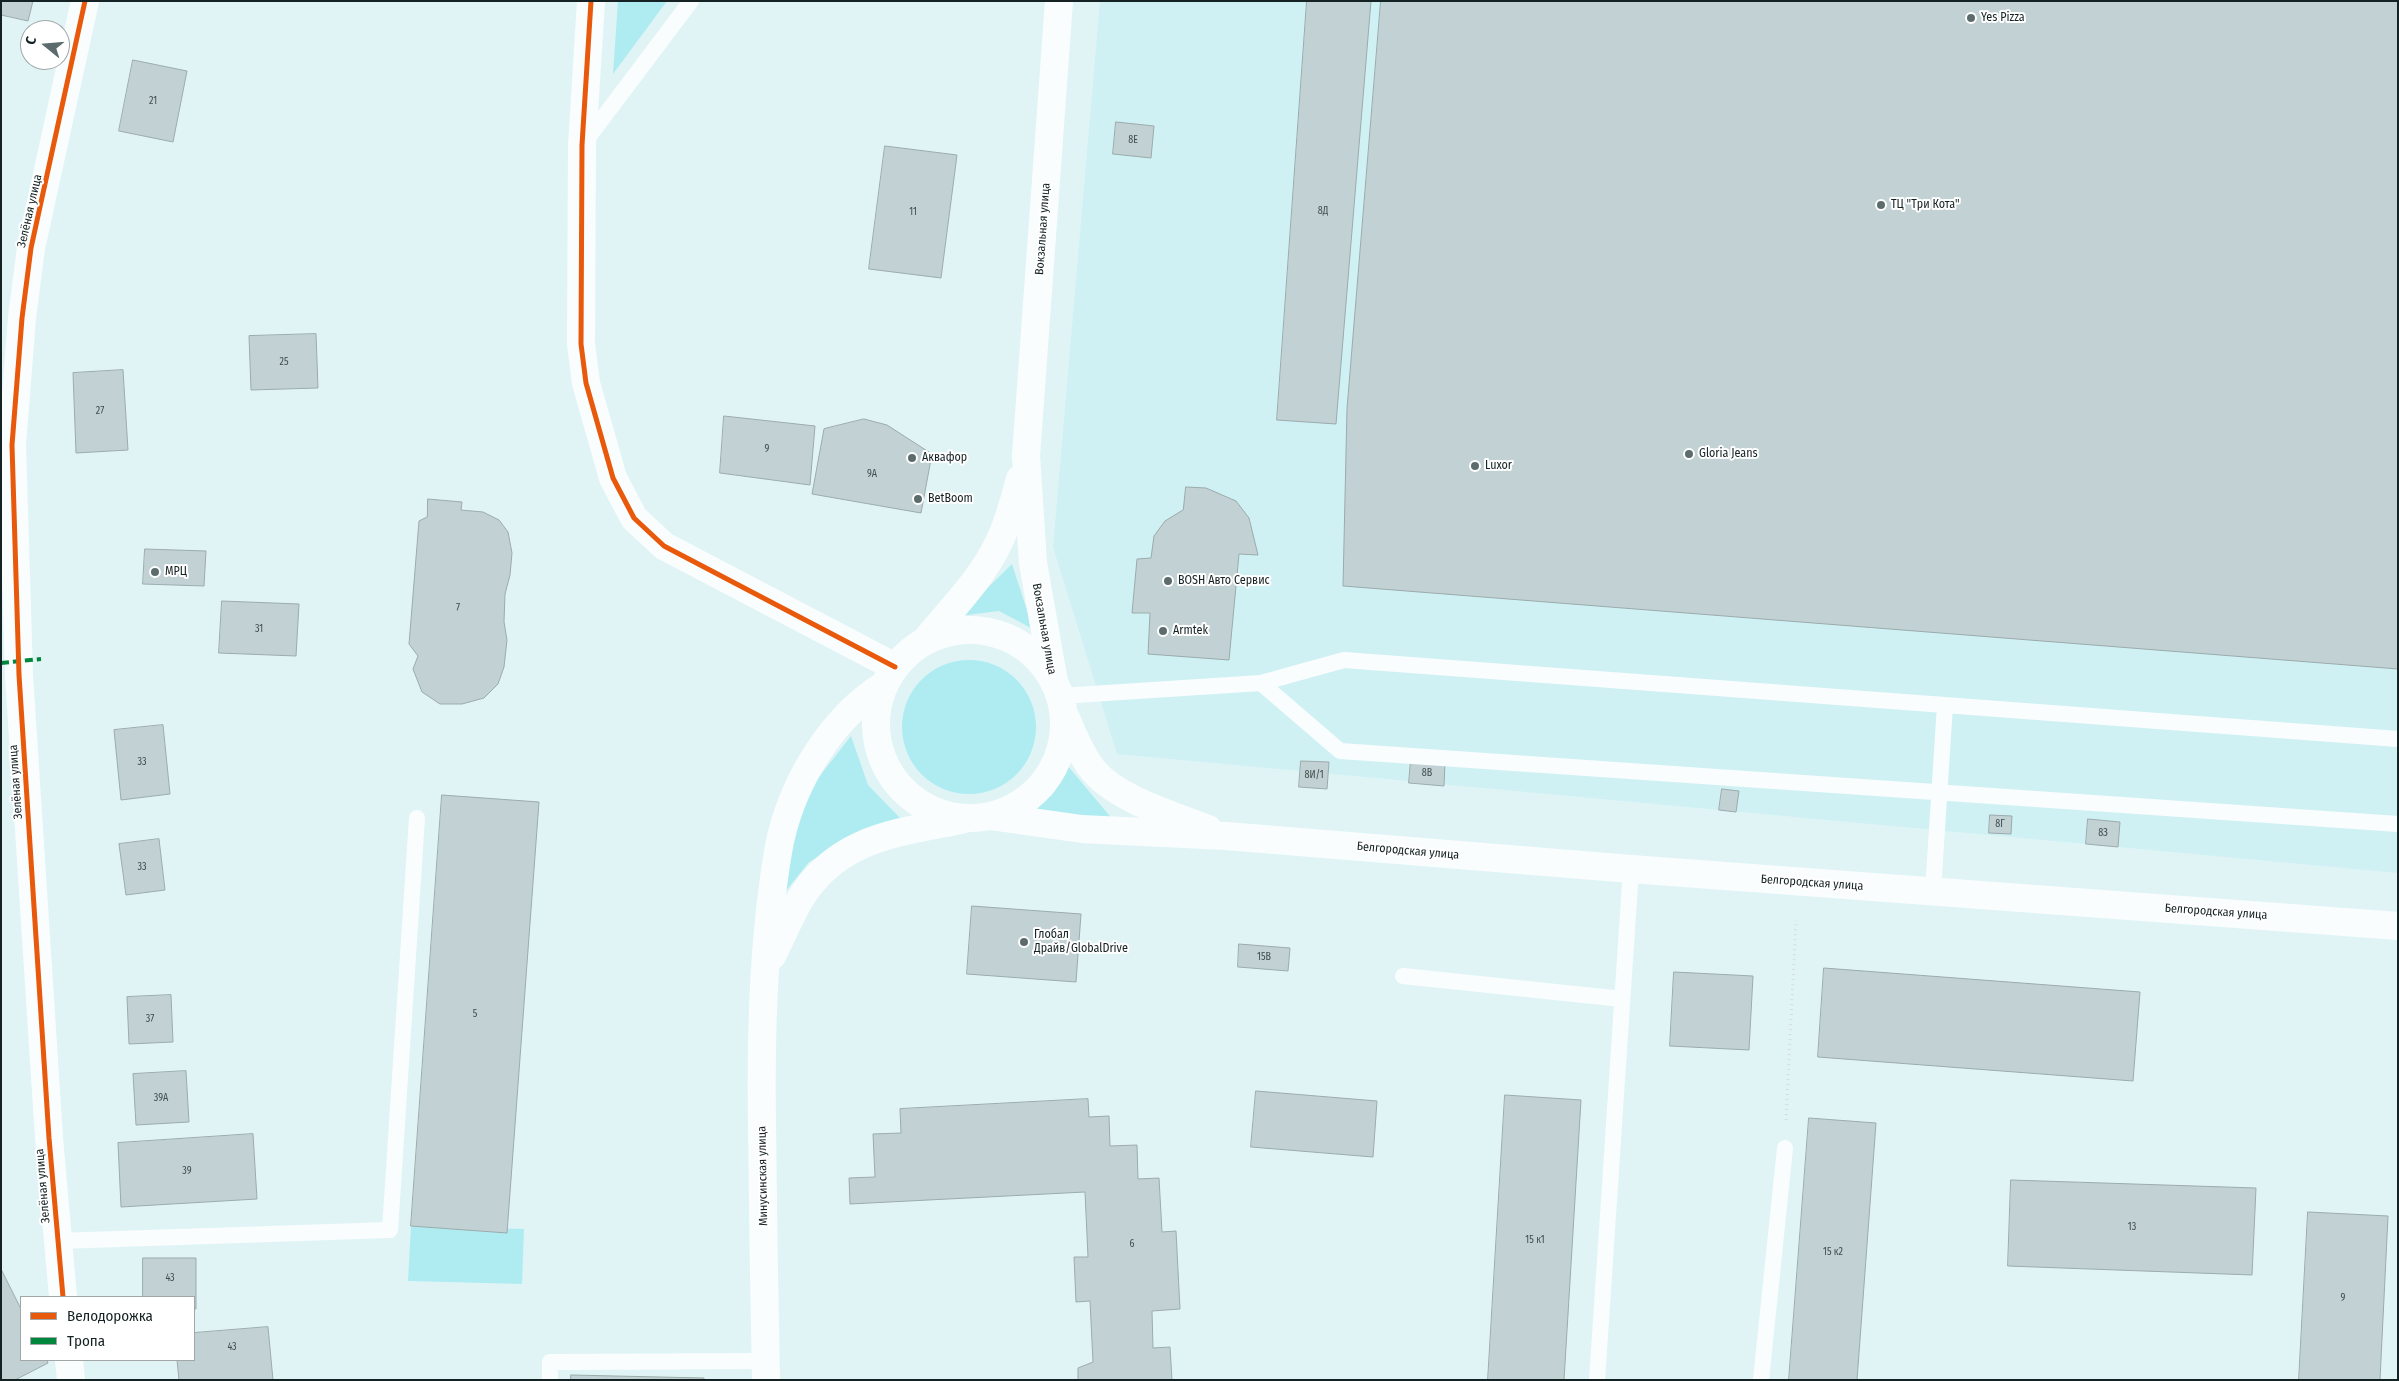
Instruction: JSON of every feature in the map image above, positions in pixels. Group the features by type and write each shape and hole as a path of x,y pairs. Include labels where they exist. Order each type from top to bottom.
{"main road":[{"name":"Зелёная улица","path":"63,1296 10,676 12,445 22,318 31,248 85,1"},
{"path":"590,1 582,145 581,344 586,383 613,478 634,518 664,546 889,676"},
{"name":"Вокзальная улица","path":"1059,697 1033,563 1026,456 1060,1"},
{"name":"Вокзальная улица","path":"926,640 984,569 999,542 1010,514 1026,456"},
{"path":"926,640 946,632 967,630 988,631 1009,638 1027,649 1042,664 1059,697 1061,748 1053,768 1041,785 1026,799 1009,810 978,817"},
{"name":"Минусинская улица","path":"765,1370 761,1046 764,973 774,873 781,836 791,806 807,772 831,734 863,698 889,676 908,652 926,640"},
{"name":"Белгородская улица","path":"889,676 877,707 876,730 880,753 890,774 904,792 923,806 945,815 1082,829 1226,836 1631,869 2398,926"},
{"name":"Белгородская улица","path":"1059,697 1082,754 1094,771 1114,788 1165,812 1226,836"},
{"name":"Минусинская улица","path":"764,973 800,900 821,872 839,857 858,845 886,835 978,817"},
{"path":"69,1361 71,1380"}],"lane":[{"path":"582,145 691,1"},
{"path":"1059,697 1261,684 1344,660 2398,739"},
{"path":"1261,684 1340,751 2398,824"},
{"path":"1933,891 1945,705"},
{"path":"58,1241 390,1230 417,818"},
{"path":"1598,1380 1631,869"},
{"path":"1403,976 1622,999"},
{"path":"1761,1380 1784,1148"},
{"path":"550,1380 550,1362 765,1370"}],"path":[{"path":"1784,1148 1796,920"}],"shaded area":[{"path":"618,1 667,1 613,74"},
{"name":"ТЦ \"Три Кота\"","path":"1100,1 2398,1 2398,873 1117,754 1053,547"},
{"path":"1012,564 1033,629 999,611 959,616"},
{"path":"969,660 995,665 1006,671 1016,680 1025,690 1031,701 1036,727 1031,753 1025,764 1016,774 1006,783 995,789 969,794 943,789 932,783 922,774 913,764 907,753 902,727 907,701 913,690 922,680 932,671 943,665"},
{"path":"851,736 868,785 902,820 863,832 809,862 781,897 786,851 811,787"},
{"path":"1067,765 1114,821 1022,815 1052,795"},
{"path":"411,1226 524,1229 522,1284 408,1281"}],"building":[{"path":"1,1 33,1 28,20 1,15"},
{"path":"1307,1 1371,1 1336,424 1277,420"},
{"name":"ТЦ \"Три Кота\"","path":"1381,1 2398,1 2398,669 1343,586 1347,409"},
{"path":"133,60 187,71 173,142 119,131"},
{"path":"1116,122 1154,126 1151,158 1113,154"},
{"path":"885,146 957,155 941,278 869,269"},
{"path":"316,334 318,388 251,390 249,336"},
{"path":"123,370 128,450 76,453 73,373"},
{"path":"724,416 815,426 810,485 720,473"},
{"path":"864,419 887,425 932,454 921,513 812,494 824,429"},
{"path":"1186,487 1206,488 1236,501 1249,518 1258,555 1239,554 1229,660 1148,654 1150,613 1132,613 1137,559 1151,558 1154,536 1165,521 1183,510"},
{"path":"428,499 462,502 461,510 483,512 499,520 508,532 512,553 510,575 505,594 504,622 507,640 504,667 498,684 484,698 462,704 440,704 422,692 413,669 418,656 409,644 419,521 427,517"},
{"path":"145,549 206,551 204,586 143,584"},
{"path":"222,601 299,604 296,656 219,653"},
{"path":"163,725 170,794 121,800 114,730"},
{"path":"1411,760 1445,762 1444,786 1409,783"},
{"path":"1301,761 1329,762 1327,789 1299,787"},
{"path":"1722,789 1739,791 1736,812 1719,810"},
{"path":"442,795 539,802 507,1233 411,1226"},
{"path":"1990,815 2012,816 2011,834 1989,833"},
{"path":"2088,819 2120,822 2118,847 2086,844"},
{"path":"159,839 165,890 126,895 119,844"},
{"path":"972,906 1081,914 1076,982 967,974"},
{"path":"1239,944 1290,948 1288,971 1238,967"},
{"path":"1824,968 2140,992 2133,1081 1818,1057"},
{"path":"1674,972 1753,976 1749,1050 1670,1046"},
{"path":"171,995 173,1042 129,1044 127,997"},
{"path":"186,1071 189,1122 136,1125 133,1074"},
{"path":"1256,1091 1377,1101 1373,1157 1251,1147"},
{"path":"1505,1095 1581,1100 1564,1380 1488,1380"},
{"path":"1088,1099 1089,1117 1109,1116 1110,1146 1137,1145 1138,1179 1159,1178 1162,1232 1176,1231 1180,1309 1152,1311 1153,1348 1170,1347 1172,1380 1078,1380 1078,1368 1093,1362 1090,1301 1076,1302 1074,1257 1088,1257 1085,1192 850,1204 849,1178 875,1177 873,1134 901,1133 900,1109"},
{"path":"1809,1118 1876,1123 1857,1380 1789,1380"},
{"path":"253,1134 257,1199 121,1207 118,1143"},
{"path":"2011,1180 2256,1188 2252,1275 2008,1266"},
{"path":"2308,1212 2388,1216 2380,1380 2299,1380"},
{"path":"143,1258 196,1258 196,1309 195,1296 143,1296"},
{"path":"1,1269 20,1307 20,1361 47,1361 48,1363 15,1380 1,1380"},
{"path":"268,1327 273,1380 179,1380 177,1361 195,1361 195,1333"},
{"path":"571,1375 704,1378 704,1380 571,1380"}],"marked path":[{"path":"1,663 41,659"}],"cycle path":[{"path":"63,1296 49,1138 19,675 12,445 22,318 31,248 85,1"},
{"path":"591,1 582,145 581,344 586,383 613,478 634,518 664,546 895,667"}],"place":[{"name":"Yes Pizza","path":"1971,18"},
{"name":"ТЦ \"Три Кота\"","path":"1881,205"},
{"name":"Gloria Jeans","path":"1689,454"},
{"name":"Аквафор","path":"912,458"},
{"name":"Luxor","path":"1475,466"},
{"name":"BetBoom","path":"918,499"},
{"name":"МРЦ","path":"155,572"},
{"name":"BOSH Авто Сервис","path":"1168,581"},
{"name":"Armtek","path":"1163,631"},
{"name":"Глобал Драйв/GlobalDrive","path":"1024,942"}]}
